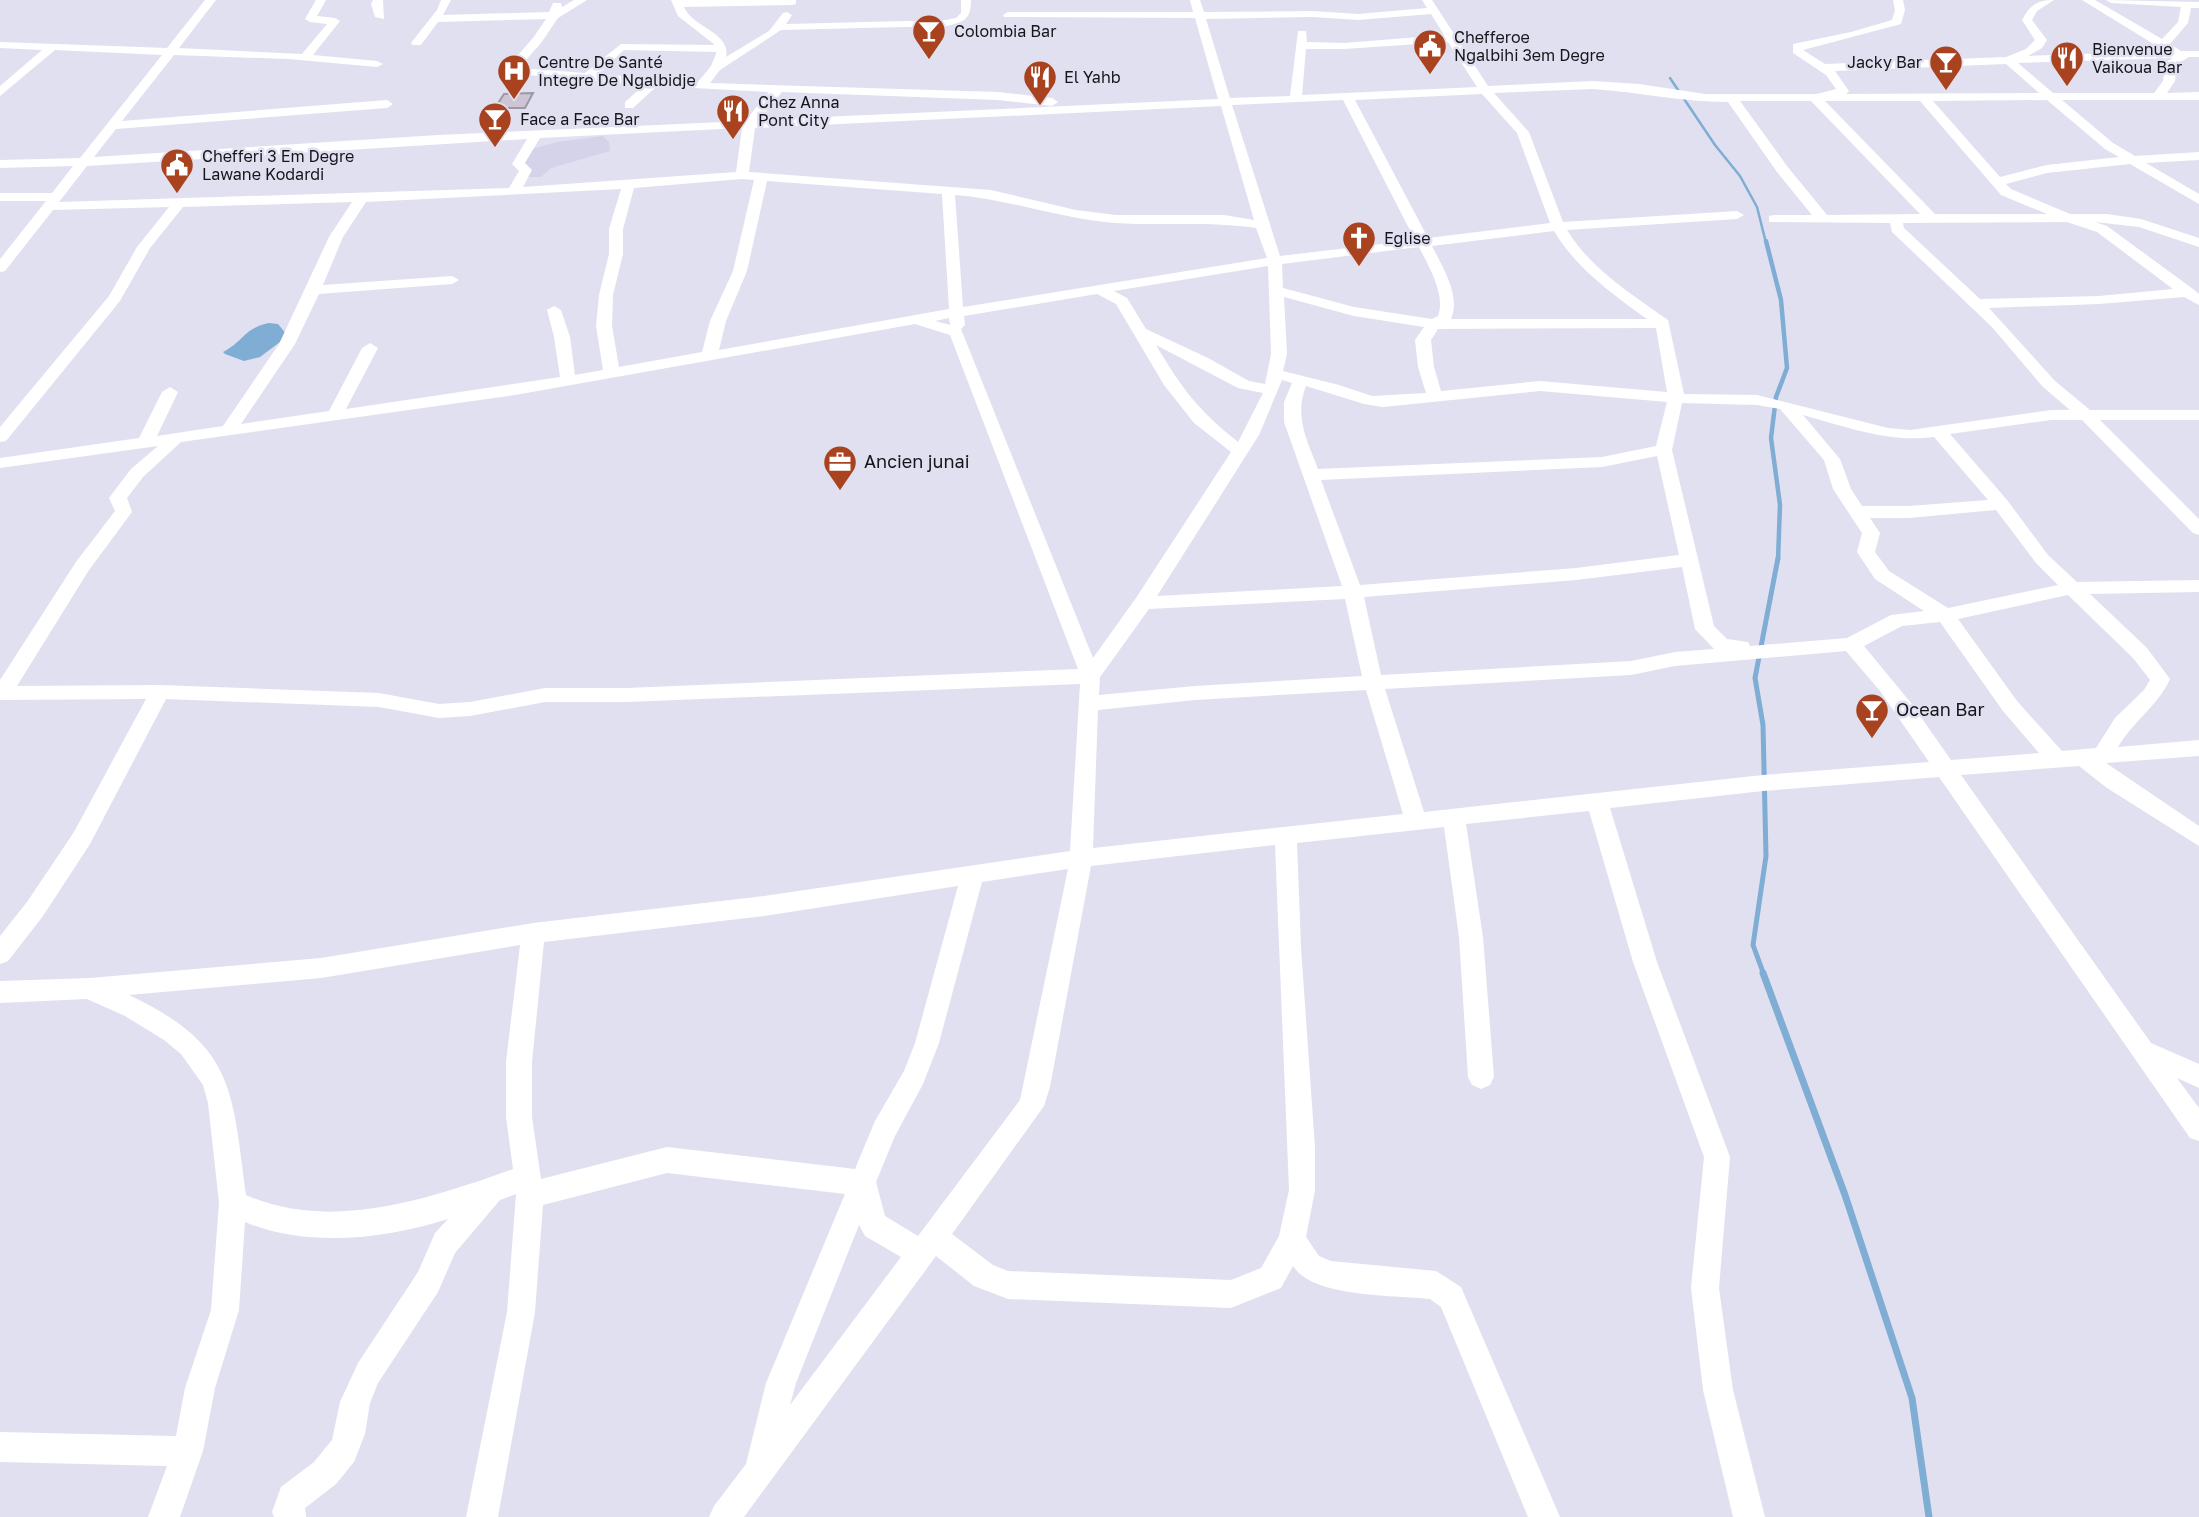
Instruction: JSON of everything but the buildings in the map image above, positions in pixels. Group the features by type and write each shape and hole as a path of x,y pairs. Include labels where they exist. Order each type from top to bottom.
{"street":[{"path":"0,268 211,0"},
{"path":"304,57 335,21 310,19 321,0"},
{"path":"379,0 376,4 380,17"},
{"path":"417,43 436,19 446,0"},
{"path":"559,0 555,15 537,41 510,71 701,86 1029,98 1043,99 1070,110"},
{"path":"436,19 555,15 582,0"},
{"path":"780,27 946,23 960,20 966,14 966,0"},
{"path":"1089,0 1092,14"},
{"path":"1090,676 1143,603 1251,435 1273,382 1279,354 1275,261 1195,0"},
{"path":"1815,98 1843,91 1824,68 1799,54 1797,46 1897,22 1900,10 1898,0"},
{"path":"2009,60 2038,46 2041,40 2027,20 2034,9 2049,0"},
{"path":"2087,0 2199,64"},
{"path":"2111,0 2199,5"},
{"path":"701,86 719,67 780,27 793,1 676,2 683,18 705,31 722,49 723,56 719,67"},
{"path":"1008,15 1199,15 1304,7 1357,17 1431,5 1485,89 1523,132 1558,226 1570,246 1609,285 1662,323 1676,396 1664,450 1705,629 1722,645 1746,647 1755,653"},
{"path":"2164,45 2184,24 2188,16 2186,6"},
{"path":"1296,99 1304,7"},
{"path":"1301,46 1344,46 1452,38"},
{"path":"0,45 304,57 377,64"},
{"path":"588,77 621,47 722,49"},
{"path":"0,92 51,48"},
{"path":"1824,68 2199,54"},
{"path":"2158,96 2169,81 2172,62 2181,55"},
{"path":"2009,60 2046,96 2094,131 2109,146 2199,200"},
{"path":"628,105 653,83"},
{"path":"0,164 83,162 535,135 1348,98 1485,89 1616,86 1689,97 2199,96"},
{"path":"742,175 749,124 779,88"},
{"path":"1731,97 1782,169 1823,219"},
{"path":"1923,97 2007,192 2065,217 2102,229 2194,297"},
{"path":"1348,98 1437,269 1449,306 1444,319 1434,324 1423,340 1426,367 1435,397"},
{"path":"1815,98 1931,218"},
{"path":"111,126 387,104"},
{"path":"514,191 526,170 518,164 535,135"},
{"path":"1997,182 2046,169 2131,159 2199,156"},
{"path":"0,197 53,202 180,202 362,197 628,187 742,175 991,194 1097,217 1224,219 1262,225"},
{"path":"711,351 718,321 740,271 761,176"},
{"path":"612,374 604,326 606,295 616,254 616,229 628,187"},
{"path":"725,1517 1031,1106 1037,1087 1081,858 1090,676 956,332 957,293 948,191"},
{"path":"228,431 286,344 314,290 335,237 362,197"},
{"path":"0,437 115,298 144,247 180,202"},
{"path":"0,463 568,381 612,374 711,351 730,353 915,319 1275,261 1558,226 1737,215"},
{"path":"1774,219 2065,217 2126,220 2199,243"},
{"path":"1896,218 1897,229 1976,304 2049,384 2087,416 2199,530"},
{"path":"955,273 987,307"},
{"path":"314,290 452,280"},
{"path":"1099,289 1122,301 1172,385 1200,419 1240,451"},
{"path":"1276,290 1332,309 1434,324 1662,323"},
{"path":"915,319 957,293"},
{"path":"1976,304 2194,297"},
{"path":"554,310 562,337 568,381"},
{"path":"915,319 956,332"},
{"path":"1141,332 1202,361 1244,385 1301,379 1370,401 1540,386 1701,400 1758,400 1886,433 1910,435 1940,433 2014,419 2199,415"},
{"path":"335,416 347,388 370,348"},
{"path":"1301,379 1292,402 1293,422 1353,592 1373,682 1416,821"},
{"path":"145,443 170,392"},
{"path":"1784,405 1832,459 1842,489 1871,533 1866,552 1878,571 1945,615 2010,706 2058,761"},
{"path":"1940,433 2001,504 2042,559 2140,653 2160,679 2154,695 2132,713 2093,757"},
{"path":"1,693 82,566 123,512 118,498 137,473 176,439"},
{"path":"1312,475 1602,462 1664,450"},
{"path":"1857,512 1909,512 2001,504"},
{"path":"1143,603 1353,592 1576,574 1690,559"},
{"path":"1088,704 1195,693 1631,668 1675,659 1851,644 1898,620 1945,615 2071,588 2199,586"},
{"path":"1675,659 1705,629"},
{"path":"1851,644 1945,770 2199,1129"},
{"path":"1,693 160,692 379,700 439,711 470,709 545,695 627,695 1090,676"},
{"path":"0,954 35,909 82,838 160,692"},
{"path":"0,992 90,988 321,968 533,933 764,906 1081,858 1286,835 1763,783 2199,748"},
{"path":"2093,757 2115,782 2199,837"},
{"path":"1597,801 1646,962 1717,1157 1704,1288 1718,1390 1749,1517"},
{"path":"1454,817 1471,937 1481,1077"},
{"path":"863,1183 870,1219 875,1226 928,1246 984,1276 1008,1285 1231,1294 1270,1278 1292,1240 1302,1190 1286,835"},
{"path":"756,1475 781,1383 884,1130 914,1076 927,1043 973,874"},
{"path":"482,1517 521,1312 529,1186 519,1117 519,1062 533,933"},
{"path":"90,988 160,1022 209,1067 218,1087 221,1103 233,1203 225,1310 200,1388 188,1451 164,1517"},
{"path":"2142,1052 2199,1076"},
{"path":"233,1203 263,1216 292,1220 319,1223 367,1221 407,1216 443,1207 493,1188 529,1186 667,1160 863,1183"},
{"path":"290,1517 288,1512 292,1498 325,1473 343,1451 350,1434 355,1402 368,1373 429,1282 445,1243 493,1188"},
{"path":"1292,1240 1309,1266 1331,1275 1436,1285 1451,1297 1544,1517"},
{"path":"0,1447 188,1451"}],"shaded area":[{"path":"603,136 609,142 610,151 551,168 541,177 525,177 524,164 532,149 557,142"}],"water":[{"path":"269,323 278,324 288,336 260,357 244,361 223,352 249,331"}],"waterway":[{"path":"1670,78 1715,145 1740,176 1757,207 1766,243"},
{"path":"1766,241 1781,300 1787,368 1776,397 1771,438 1780,505 1778,560"},
{"path":"1764,975 1753,945 1766,856 1763,725 1755,678 1778,558"},
{"path":"1763,973 1845,1195 1912,1398 1929,1517"}],"place":[{"name":"Colombia Bar","path":"929,61"},
{"name":"Chefferoe Ngalbihi 3em Degre","path":"1430,76"},
{"name":"Bienvenue Vaikoua Bar","path":"2067,88"},
{"name":"Jacky Bar","path":"1946,92"},
{"name":"Centre De Santé Integre De Ngalbidje","path":"514,101"},
{"name":"El Yahb","path":"1040,107"},
{"name":"Chez Anna Pont City","path":"733,141"},
{"name":"Face a Face Bar","path":"495,149"},
{"name":"Chefferi 3 Em Degre Lawane Kodardi","path":"177,195"},
{"name":"Eglise","path":"1359,268"},
{"name":"Ancien junai","path":"840,492"},
{"name":"Ocean Bar","path":"1872,740"}]}
